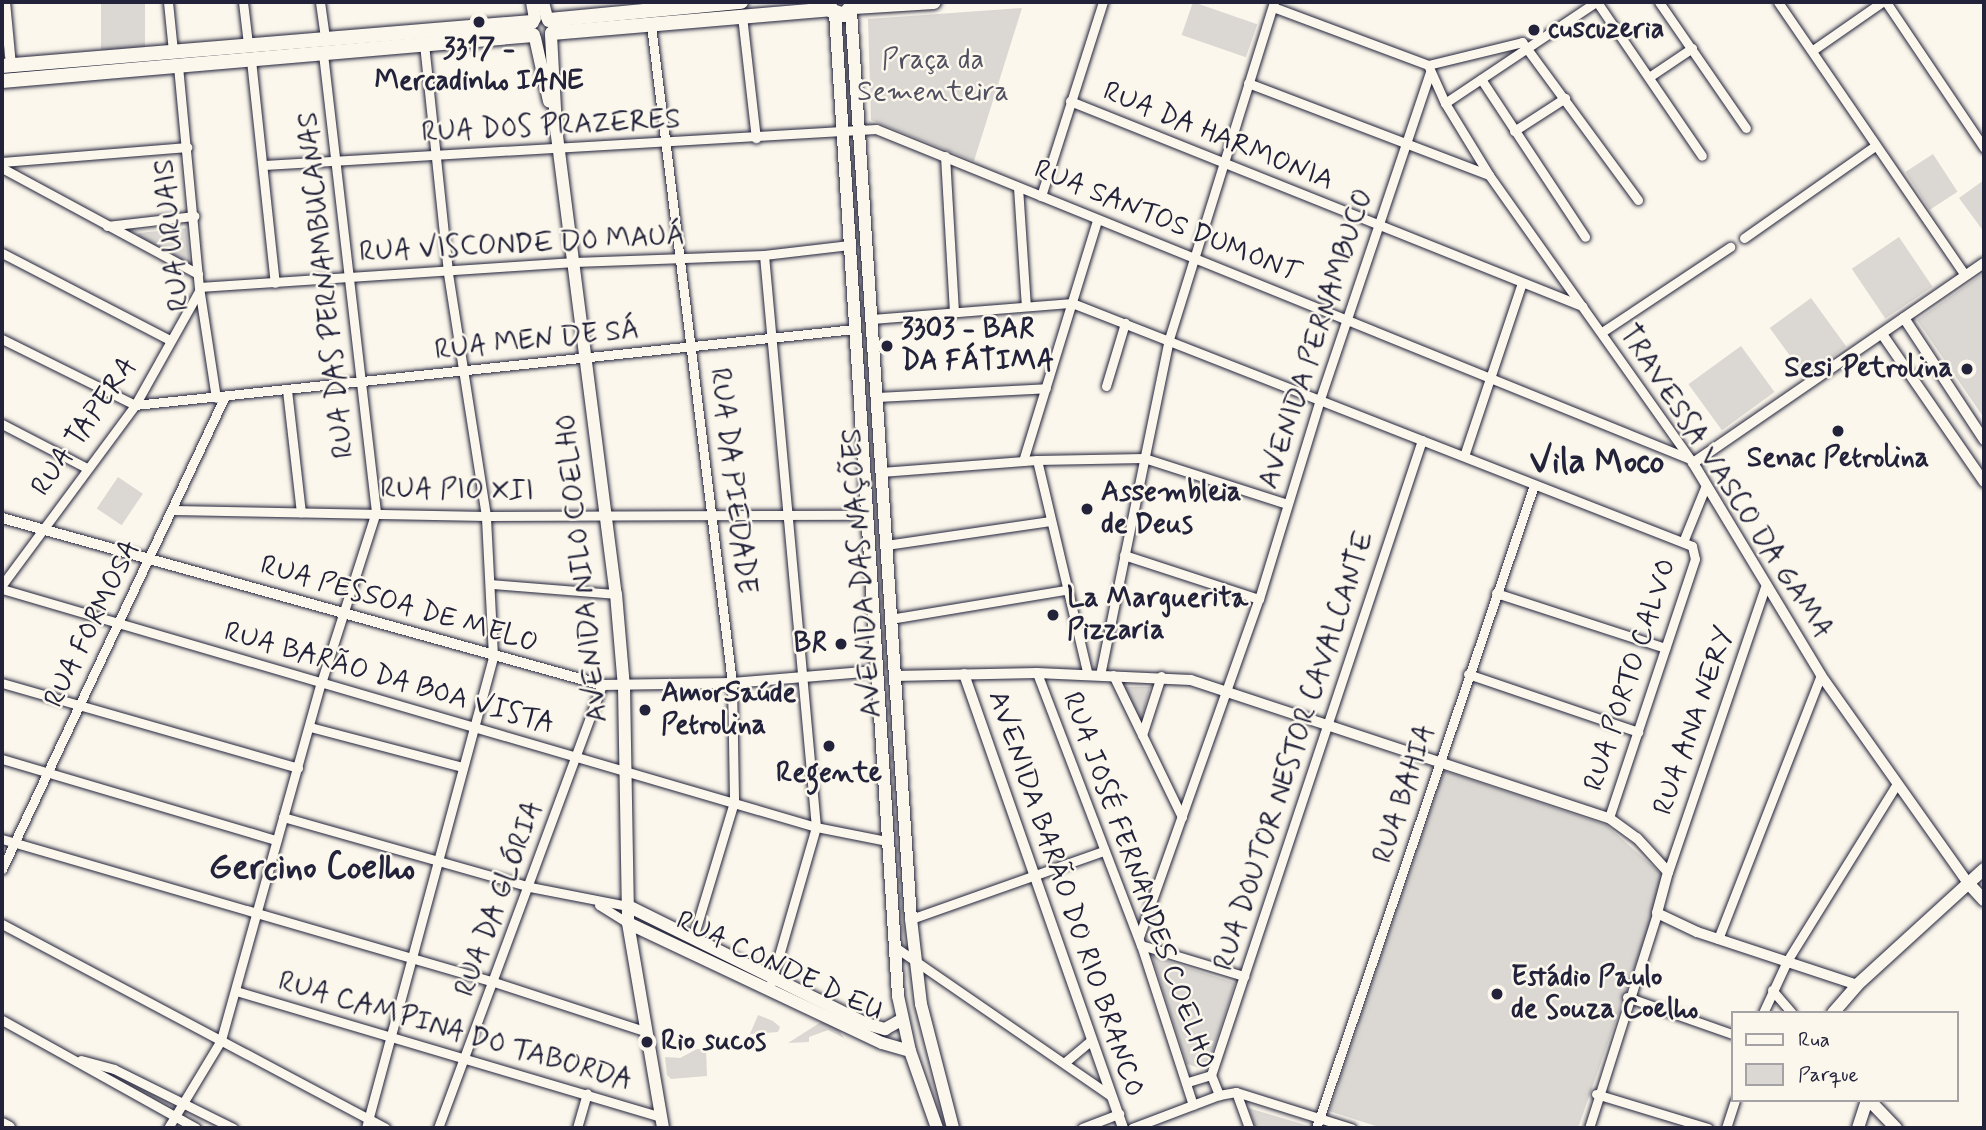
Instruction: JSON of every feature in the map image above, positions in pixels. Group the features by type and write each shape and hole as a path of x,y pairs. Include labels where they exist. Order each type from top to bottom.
{"main road":[{"path":"532,2 542,28"},
{"path":"542,2 542,28"},
{"path":"2,80 251,60 324,46 742,9 831,8 934,2"},
{"name":"AVENIDA DAS NAÇÕES","path":"853,7 911,919 921,1004 953,1128"},
{"name":"AVENIDA DAS NAÇÕES","path":"831,8 901,1020 937,1128"},
{"path":"6,65 248,44 424,45 542,28 651,25 742,9"},
{"name":"AVENIDA NILO COELHO","path":"542,28 616,594 624,687 628,923 644,1031 662,1123"},
{"path":"870,580 888,579"},
{"path":"883,761 894,766 900,758"},
{"path":"1835,1011 1857,985 1984,869"},
{"path":"1968,883 1984,900"},
{"name":"RUA CONDE D EU","path":"628,906 883,1043 910,1051"},
{"name":"RUA CONDE D EU","path":"628,923 876,1028 893,1027 901,1020"},
{"path":"1858,1128 1867,1102"},
{"path":"1870,1102 1896,1128"},
{"path":"2,1125 8,1128"}],"street":[{"path":"5,2 6,65"},
{"path":"168,2 173,51"},
{"path":"243,2 248,44"},
{"name":"RUA DAS PERNAMBUCANAS","path":"320,2 376,512"},
{"path":"1041,196 1104,2"},
{"path":"1445,103 1531,49 1597,2 1702,156"},
{"path":"1659,2 1746,128"},
{"path":"1778,2 1965,275"},
{"path":"1813,50 1884,2 1984,148"},
{"path":"1100,675 1168,340 1191,258 1273,4 1429,69 1511,43 1522,42 1531,49 1638,200"},
{"path":"742,9 756,138"},
{"name":"RUA DA PIEDADE","path":"651,25 732,683 734,802 693,939"},
{"path":"367,1126 493,656 486,516 448,272 424,45"},
{"path":"1649,77 1692,48"},
{"path":"251,60 275,283"},
{"name":"RUA URUAIS","path":"178,66 199,289 220,398"},
{"name":"TRAVESSA VASCO DA GAMA","path":"1429,69 1445,103 1489,175 1691,461 1821,675 1896,785 1968,883"},
{"name":"AVENIDA PERNAMBUCO","path":"1140,941 1259,599 1320,399 1429,69"},
{"path":"1481,79 1585,237"},
{"path":"1248,83 1489,175"},
{"path":"1514,131 1565,98"},
{"name":"RUA DA HARMONIA","path":"1070,101 1583,306"},
{"name":"RUA SANTOS DUMONT","path":"840,131 876,129 1691,461"},
{"name":"RUA DOS PRAZERES","path":"264,165 558,150 840,131"},
{"path":"3,170 187,146"},
{"path":"1744,238 1875,146"},
{"path":"945,156 954,310"},
{"path":"3,170 105,227 198,274"},
{"path":"1018,187 1026,306"},
{"path":"105,227 194,216"},
{"path":"1023,461 1097,220"},
{"name":"RUA VISCONDE DO MAUÁ","path":"199,289 574,262 764,255 849,245"},
{"path":"1602,332 1730,247"},
{"path":"2,253 170,340"},
{"path":"764,255 805,678 816,827 771,985"},
{"path":"1691,461 1984,263"},
{"path":"1464,456 1522,283"},
{"name":"RUA TAPERA","path":"2,587 40,531 135,405 199,289"},
{"path":"872,319 954,310 1072,303 1688,544"},
{"path":"1905,318 1984,440"},
{"path":"1106,386 1125,323"},
{"name":"RUA MEN DE SÁ","path":"135,405 463,373 586,355 692,349 854,329"},
{"path":"1882,334 1984,482"},
{"path":"2,339 135,405"},
{"path":"877,397 1046,388"},
{"path":"287,390 302,512"},
{"name":"RUA FORMOSA","path":"2,869 173,510 220,398"},
{"path":"2,424 87,468"},
{"name":"RUA DOUTOR NESTOR CAVALCANTE","path":"1211,1075 1422,440"},
{"path":"881,472 1037,460 1144,458 1287,504"},
{"path":"1037,460 1049,521 1087,675"},
{"name":"RUA BAHIA","path":"1316,1128 1534,485"},
{"name":"RUA PORTO CALVO","path":"1609,818 1695,559 1688,544 1706,485"},
{"name":"RUA PIO XII","path":"173,510 486,516 867,515"},
{"path":"168,1128 221,1041 321,683 342,612 364,558 376,512"},
{"name":"RUA PESSOA DE MELO","path":"2,518 40,531 150,558 602,685 624,687 732,683 875,671"},
{"path":"886,545 1049,521"},
{"path":"1124,555 1259,599"},
{"path":"491,584 616,594"},
{"name":"RUA ANA NERY","path":"1668,872 1766,584"},
{"name":"RUA BARÃO DA BOA VISTA","path":"2,587 117,625 577,758 624,768 816,827 887,841"},
{"path":"890,619 1066,590"},
{"path":"1496,593 1665,648"},
{"path":"894,676 1037,673 1161,677 1226,691 1609,818 1637,838 1668,872 1657,913 1596,1094 1588,1128"},
{"name":"RUA JOSÉ FERNANDES COELHO","path":"1037,673 1103,851 1140,941 1188,1082 1193,1105"},
{"name":"AVENIDA BARÃO DO RIO BRANCO","path":"964,674 1124,1128"},
{"path":"1468,674 1638,732"},
{"path":"1113,675 1182,817"},
{"path":"1718,939 1821,675"},
{"path":"1142,735 1161,677"},
{"path":"2,683 78,708 298,768"},
{"name":"RUA DA GLÓRIA","path":"438,1128 530,887 602,685"},
{"path":"310,727 463,767"},
{"path":"2,759 276,840"},
{"path":"1764,1011 1787,961 1896,785"},
{"path":"283,817 530,887 598,904 628,906"},
{"path":"2,839 494,982 644,1031"},
{"path":"911,919 1032,873 1103,851"},
{"path":"598,904 628,923"},
{"path":"1657,913 1718,939 1857,985"},
{"path":"2,924 221,1041 367,1126 385,1128"},
{"path":"1140,941 1244,976"},
{"path":"895,947 1111,1096"},
{"path":"1772,990 1790,1011"},
{"name":"RUA CAMPINA DO TABORDA","path":"236,991 587,1093 662,1123"},
{"path":"1627,997 1730,1033"},
{"path":"2,1020 77,1059 106,1081 196,1128"},
{"path":"1064,1063 1091,1040"},
{"path":"77,1059 114,1069 233,1128"},
{"path":"1188,1082 1211,1075 1219,1095"},
{"path":"1236,1092 1249,1128"},
{"path":"1132,1128 1219,1095 1236,1092 1351,1128"},
{"path":"577,1128 587,1093"},
{"path":"1596,1094 1708,1128"},
{"path":"1726,1128 1734,1102"},
{"path":"1082,1128 1119,1114"}],"green space":[{"path":"101,2 145,2 145,50 101,50"},
{"path":"1193,2 1257,24 1246,57 1182,35"},
{"name":"Praça da Sementeira","path":"1022,8 974,161 871,120 868,19"},
{"path":"1933,154 1958,192 1930,210 1905,172"},
{"path":"1984,180 1984,232 1959,198"},
{"path":"186,228 190,266 136,238 139,233"},
{"path":"1899,237 1933,287 1885,319 1852,269"},
{"name":"Sesi Petrolina","path":"1984,273 1984,418 1917,320"},
{"path":"1811,298 1846,347 1805,377 1770,328"},
{"path":"1741,346 1775,392 1722,430 1688,384"},
{"path":"118,477 143,494 122,525 97,509"},
{"path":"1122,687 1150,687 1139,730"},
{"name":"Estádio Paulo de Souza Coelho","path":"1444,771 1606,825 1666,878 1578,1128 1382,1128 1329,1111"},
{"path":"1152,956 1235,983 1209,1062 1202,1069 1187,1064"},
{"path":"758,1015 773,1021 780,1027 778,1032 750,1034"},
{"path":"821,1022 836,1026 844,1038 828,1030 809,1037 809,1042 788,1043"},
{"path":"697,1049 706,1049 707,1076 671,1079 667,1075 665,1057 680,1058"},
{"path":"1248,1108 1309,1126 1309,1128 1256,1128"}],"place":[{"name":"3317 - Mercadinho IANE","path":"479,22"},
{"name":"cuscuzeria","path":"1534,30"},
{"name":"3303 - BAR DA FÁTIMA","path":"887,346"},
{"name":"Sesi Petrolina","path":"1967,369"},
{"name":"Senac Petrolina","path":"1838,431"},
{"name":"Assembleia de Deus","path":"1087,509"},
{"name":"La Marguerita Pizzaria","path":"1053,615"},
{"name":"BR","path":"841,644"},
{"name":"AmorSaúde Petrolina","path":"645,710"},
{"name":"Regente","path":"829,746"},
{"name":"Estádio Paulo de Souza Coelho","path":"1497,994"},
{"name":"Rio sucos","path":"647,1042"}],"district":[{"name":"Vila Moco","path":"1597,462"},
{"name":"Gercino Coelho","path":"312,868"}]}
